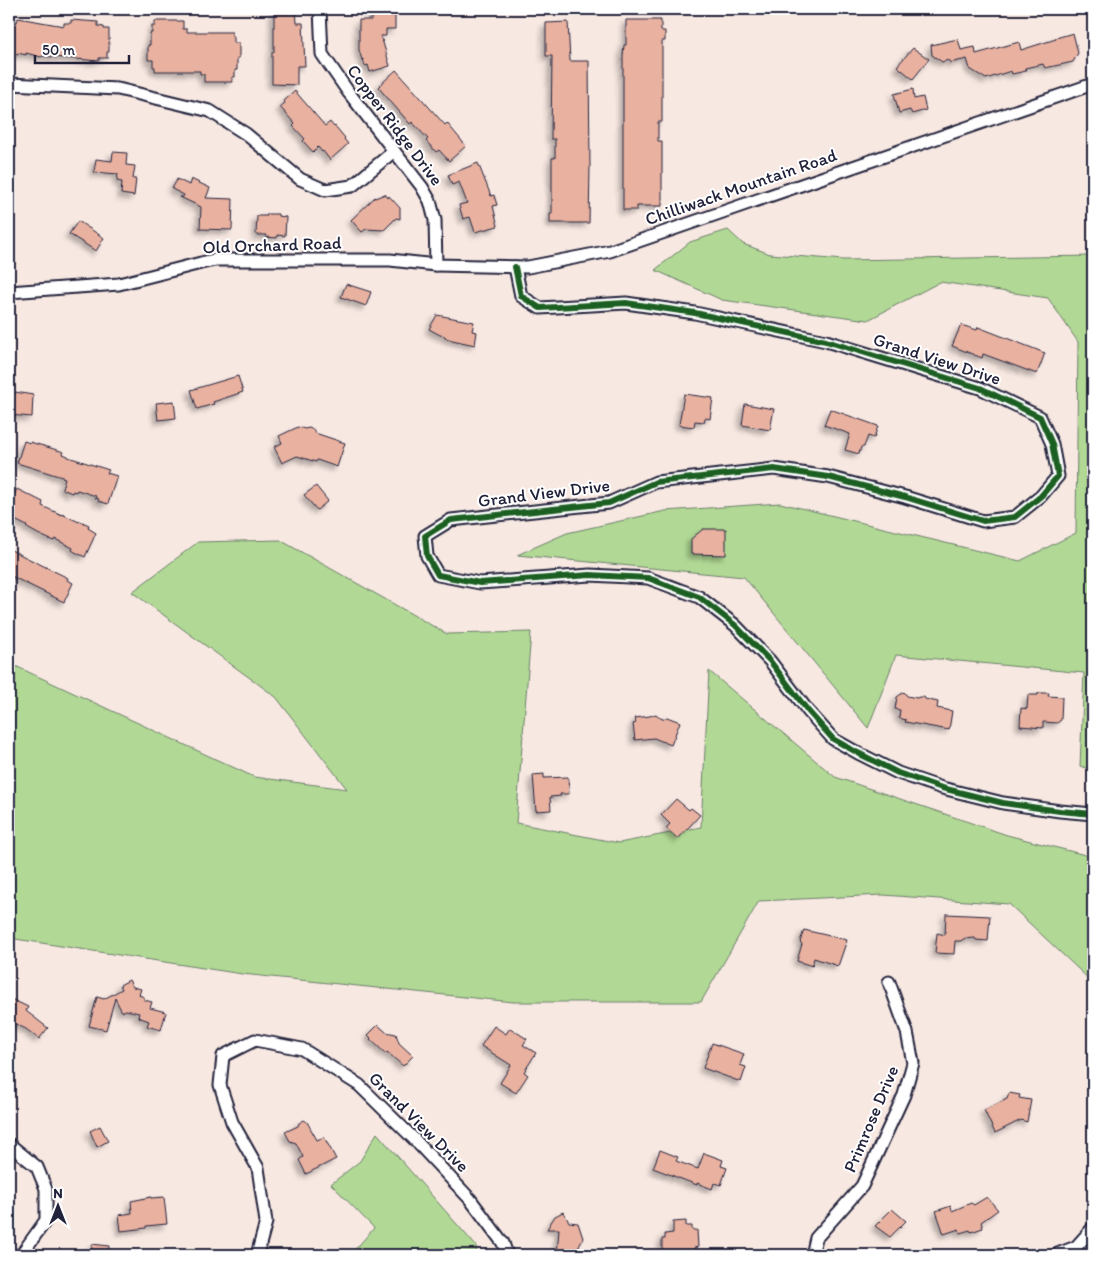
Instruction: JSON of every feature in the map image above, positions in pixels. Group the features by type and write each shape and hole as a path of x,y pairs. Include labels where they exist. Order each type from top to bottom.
{"street":[{"name":"Copper Ridge Drive","path":"320,9 322,54 349,93 422,187 430,201 435,220 436,265"},
{"path":"9,84 118,89 210,111 246,134 300,179 325,190 352,186 394,151"},
{"name":"Chilliwack Mountain Road","path":"390,260 436,265 528,267 610,251 1093,84"},
{"name":"Old Orchard Road","path":"9,292 119,284 215,260 390,260"},
{"name":"Grand View Drive","path":"515,267 521,296 540,308 626,303 695,313 826,341 980,388 1040,417 1052,444 1058,476 1041,496 1016,517 982,521 905,497 828,477 774,469 656,482 609,503 451,520 425,536 426,556 438,575 480,583 590,575 648,578 699,597 735,625 770,661 808,711 833,739 858,753 898,773 942,788 1003,803 1093,814"},
{"name":"Primrose Drive","path":"812,1255 816,1238 862,1186 904,1095 913,1064 907,1032 889,982"},
{"name":"Grand View Drive","path":"257,1255 266,1222 258,1168 232,1122 220,1085 223,1056 255,1040 302,1050 359,1085 414,1139 470,1199 503,1243 506,1255"},
{"path":"9,1144 37,1167 46,1189 46,1220 21,1255"},
{"path":"1055,1255 1076,1247 1093,1228"}],"green space":[{"path":"728,230 743,244 770,254 844,260 1093,256 1093,770 1080,766 1084,673 896,655 868,728 744,577 517,555 567,533 665,511 780,503 1020,561 1076,533 1078,342 1048,298 940,282 868,320 722,300 655,270 690,242"},
{"path":"280,540 447,634 531,632 516,823 619,843 701,827 709,671 835,777 1007,835 1093,857 1093,983 1009,904 883,895 759,901 701,1002 513,1002 242,974 9,938 9,663 254,777 347,789 276,697 132,592 198,542"},
{"path":"377,1133 476,1246 477,1255 355,1255 353,1252 374,1228 331,1184 360,1161"}],"building":[{"path":"274,9 296,9 297,23 303,23 305,66 297,66 297,85 272,84"},
{"path":"372,9 395,9 395,29 386,29 386,36 381,36 390,66 370,72 368,65 365,66 362,60 359,50 359,20 372,20"},
{"path":"18,18 64,26 64,23 71,23 71,20 98,22 98,26 109,29 109,52 107,52 107,58 99,58 99,61 41,57 26,53 26,55 18,53 18,55 9,53 11,21 17,22"},
{"path":"626,20 661,20 661,31 665,31 665,41 662,41 662,122 658,122 658,141 662,141 662,206 637,206 637,210 623,210 623,56 624,45 626,45"},
{"path":"155,21 183,21 183,29 187,29 187,32 232,32 234,43 239,43 239,58 237,58 237,70 235,70 235,77 232,77 232,82 204,82 204,74 200,74 200,71 155,71 153,60 148,60 148,45 150,45 150,33 152,33 152,26 155,26"},
{"path":"568,22 570,61 589,61 589,223 550,223 550,214 552,214 552,158 555,158 555,139 551,139 552,56 546,56 546,23"},
{"path":"1073,33 1078,53 1073,62 1045,68 1043,64 1025,68 1026,71 1012,74 1011,71 986,79 970,69 967,59 950,63 949,60 942,62 932,55 931,45 958,39 961,50 975,47 976,54 1019,42 1021,50"},
{"path":"913,48 929,59 913,79 897,66"},
{"path":"396,70 445,125 447,123 466,146 449,161 439,150 436,152 426,141 428,139 412,122 410,124 378,87"},
{"path":"913,89 914,99 923,97 926,110 912,114 910,110 899,113 894,94"},
{"path":"295,91 325,126 330,122 345,138 348,144 330,160 318,147 313,152 303,141 305,139 293,126 295,124 280,107"},
{"path":"113,152 127,153 126,165 135,166 133,179 136,179 134,196 121,194 122,182 117,181 118,174 94,172 96,159 112,161"},
{"path":"478,163 491,196 494,195 497,205 493,206 498,226 475,232 470,217 463,219 459,205 467,203 459,182 452,185 448,175"},
{"path":"177,179 189,185 191,179 210,188 206,198 233,199 232,230 200,229 201,207 180,197 184,195 172,189"},
{"path":"385,194 400,208 400,219 396,218 384,230 366,229 362,232 351,220 375,197"},
{"path":"267,214 278,214 278,216 286,217 285,236 277,235 277,238 266,237 267,235 256,235 257,216 267,216"},
{"path":"78,221 104,238 96,251 69,234"},
{"path":"346,284 371,292 366,306 341,297"},
{"path":"437,315 474,322 472,331 477,332 475,345 446,338 429,329"},
{"path":"961,325 977,330 978,327 1045,353 1037,374 983,354 982,358 952,346"},
{"path":"238,376 243,392 197,409 191,390"},
{"path":"15,392 33,395 32,417 9,415 9,393 15,394"},
{"path":"684,394 713,398 710,419 705,418 704,422 695,421 694,427 679,425"},
{"path":"174,401 176,418 158,420 156,403"},
{"path":"745,404 774,409 770,430 742,425"},
{"path":"830,409 878,426 874,438 868,436 859,454 845,450 850,434 824,425"},
{"path":"298,427 313,429 315,433 345,443 337,467 297,456 282,463 274,447 282,443 279,436"},
{"path":"24,441 64,452 63,454 68,457 109,470 107,473 117,476 108,504 98,501 99,499 95,498 96,496 77,490 72,493 62,489 65,478 17,463"},
{"path":"316,486 328,501 317,510 304,495"},
{"path":"9,489 15,493 17,489 43,502 42,506 89,525 88,528 96,533 85,557 72,550 73,548 55,539 54,541 38,534 9,517"},
{"path":"703,529 726,529 726,555 691,554 691,539"},
{"path":"9,549 68,578 67,580 73,583 64,602 9,575"},
{"path":"904,692 907,696 924,697 925,699 938,702 937,708 952,711 949,730 905,722 906,720 899,718 900,710 895,709 897,697"},
{"path":"1038,693 1049,693 1048,696 1062,697 1061,720 1057,723 1043,722 1043,728 1020,726 1021,708 1027,709 1028,695 1038,695"},
{"path":"656,714 662,719 667,717 680,722 671,745 654,738 635,740 633,724 636,723 635,718"},
{"path":"544,774 544,778 568,777 569,794 550,797 551,810 536,811 533,775"},
{"path":"676,799 689,810 691,808 700,815 678,839 666,828 670,824 661,815"},
{"path":"946,914 990,916 988,941 976,940 975,938 963,939 955,941 954,954 935,953 937,933 945,935"},
{"path":"804,930 847,940 838,966 814,958 812,966 797,961"},
{"path":"129,980 133,987 141,989 139,995 144,997 144,1000 152,1002 150,1008 166,1012 161,1030 147,1026 149,1021 138,1017 139,1013 126,1010 122,1012 115,998 106,1030 89,1026 97,997 104,999 122,989 120,985"},
{"path":"9,998 28,1007 26,1011 48,1028 39,1039 26,1029 9,1021"},
{"path":"378,1025 386,1032 396,1034 399,1043 413,1056 403,1066 370,1039 368,1035"},
{"path":"494,1026 506,1034 510,1028 527,1039 523,1045 536,1053 524,1072 528,1075 516,1093 500,1083 511,1065 481,1046"},
{"path":"712,1043 744,1054 740,1065 746,1067 741,1082 703,1068"},
{"path":"1009,1093 1020,1095 1019,1098 1031,1100 1027,1122 1021,1120 995,1133 984,1110 1007,1099"},
{"path":"304,1120 317,1140 324,1137 336,1159 306,1174 299,1160 303,1157 296,1143 290,1141 285,1132 298,1126"},
{"path":"100,1126 108,1141 97,1147 90,1131"},
{"path":"660,1150 678,1157 676,1161 698,1169 704,1153 723,1160 721,1166 727,1168 721,1185 714,1183 712,1189 653,1168"},
{"path":"151,1197 164,1197 167,1224 121,1231 119,1215 132,1213 131,1201"},
{"path":"987,1197 998,1210 981,1222 983,1228 960,1233 959,1229 944,1234 936,1211 951,1206 952,1211 971,1203 974,1205"},
{"path":"892,1209 906,1221 890,1237 875,1226"},
{"path":"563,1212 569,1222 578,1223 583,1238 576,1253 557,1255 559,1229 547,1229 555,1216"},
{"path":"686,1221 686,1226 692,1226 692,1230 697,1230 698,1247 694,1248 695,1255 662,1255 662,1239 665,1239 665,1234 673,1233 673,1222"},
{"path":"92,1244 109,1246 108,1255 91,1255"}],"cycle path":[{"path":"515,267 521,296 540,308 626,303 695,313 826,341 980,388 1040,417 1052,444 1058,476 1041,496 1015,517 983,521 905,497 828,477 774,469 656,482 609,503 451,520 425,536 427,556 438,575 480,583 590,575 648,578 699,597 735,625 770,661 808,711 833,739 858,753 898,773 942,788 1003,803 1093,814"}]}
